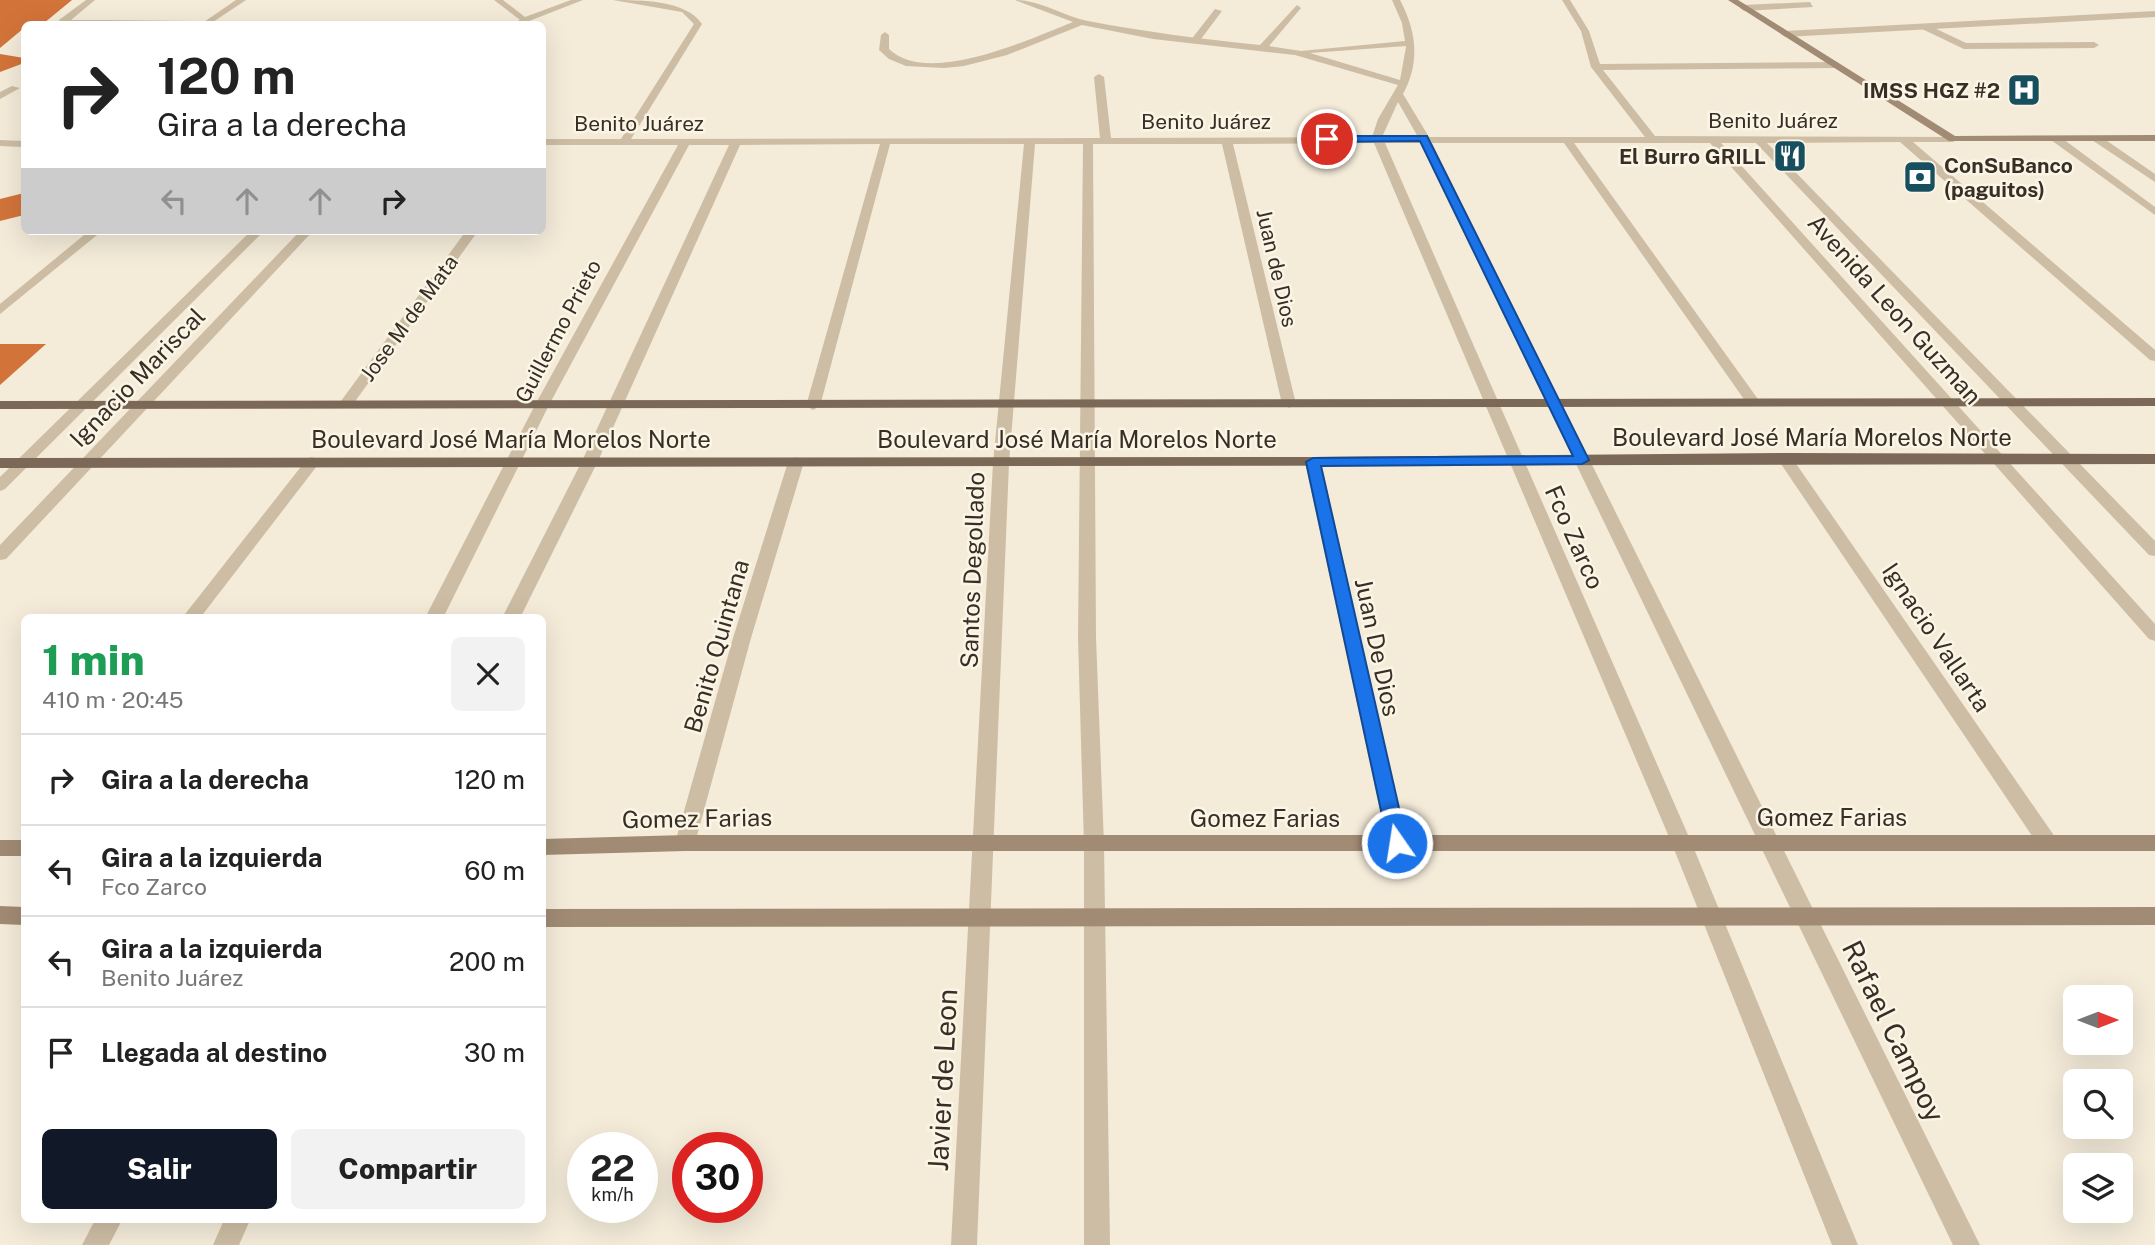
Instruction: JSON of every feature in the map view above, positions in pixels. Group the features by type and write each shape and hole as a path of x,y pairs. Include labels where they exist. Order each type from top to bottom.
{"main road":[{"name":"Boulevard José María Morelos Norte","path":"0,405 2155,402"},
{"name":"Boulevard José María Morelos Norte","path":"0,463 2155,459"}],"street":[{"path":"63,21 91,0"},
{"path":"210,21 242,0"},
{"path":"498,0 519,21"},
{"path":"523,21 579,0"},
{"path":"617,0 684,10 693,16 698,24 624,142"},
{"path":"1019,0 1081,22 1195,41 1296,52 1404,84"},
{"path":"1377,138 1382,116 1404,84 1411,66 1410,43 1404,15 1396,0"},
{"path":"1566,0 1585,31 1596,67 1652,139"},
{"path":"1732,0 1953,139 2155,138"},
{"path":"1744,8 1810,5"},
{"path":"1263,48 1297,8"},
{"path":"1195,41 1218,11"},
{"path":"1785,33 2155,15"},
{"path":"885,35 884,50 892,60 912,64 962,65 980,61 1081,22"},
{"path":"1923,26 1964,46 2094,45"},
{"path":"1296,52 1410,43"},
{"path":"1596,67 1836,65"},
{"path":"1099,77 1106,141"},
{"path":"0,96 15,88"},
{"name":"Fco Zarco","path":"1398,94 1424,138 1769,844"},
{"name":"Benito Juárez","path":"546,142 1227,141 1377,138 1953,139"},
{"name":"Fco Zarco","path":"1377,138 1682,844 1710,916"},
{"path":"2054,138 2155,212"},
{"path":"2096,138 2155,179"},
{"name":"Avenida Leon Guzman","path":"1712,139 2155,635"},
{"name":"Avenida Leon Guzman","path":"1758,139 2155,551"},
{"path":"1903,139 2155,357"},
{"path":"1567,140 1753,402"},
{"path":"813,405 886,141"},
{"name":"Santos Degollado","path":"980,918 1001,463 1030,141"},
{"path":"1088,141 1087,638 1094,845 1097,1245"},
{"name":"Juan de Dios","path":"1227,141 1289,404"},
{"name":"Guillermo Prieto","path":"436,614 542,405 685,142"},
{"path":"513,614 590,461 736,142"},
{"path":"0,143 21,144"},
{"path":"0,310 91,235"},
{"name":"Ignacio Mariscal","path":"0,486 254,235"},
{"name":"Ignacio Mariscal","path":"0,555 303,235"},
{"name":"Jose M de Mata","path":"346,404 469,235"},
{"name":"Ignacio Vallarta","path":"1785,458 2048,843"},
{"path":"194,614 312,462"},
{"name":"Benito Quintana","path":"685,843 742,638 796,462"},
{"name":"Juan De Dios","path":"1313,462 1397,843"},
{"name":"Gomez Farias","path":"546,847 685,843 2155,843"},
{"name":"Rafael Campoy","path":"1769,844 1967,1245"},
{"path":"0,915 21,916"},
{"path":"1710,916 1845,1245"},
{"path":"546,918 2155,916"},
{"name":"Javier de Leon","path":"964,1245 980,918"},
{"path":"95,1245 107,1223"},
{"path":"226,1245 236,1223"}],"building":[{"path":"0,0 72,0 46,21 21,21 21,30 0,48"},
{"path":"0,54 21,58 21,64 0,72"},
{"path":"21,194 21,216 0,221 0,199"},
{"path":"0,344 46,344 0,385"}],"place":[{"name":"IMSS HGZ #2","path":"2024,90"},
{"name":"El Burro GRILL","path":"1790,156"},
{"name":"ConSuBanco (paguitos)","path":"1920,177"}],"route":[{"path":"1327,139 1424,138 1582,460 1313,462 1397,843"}]}
